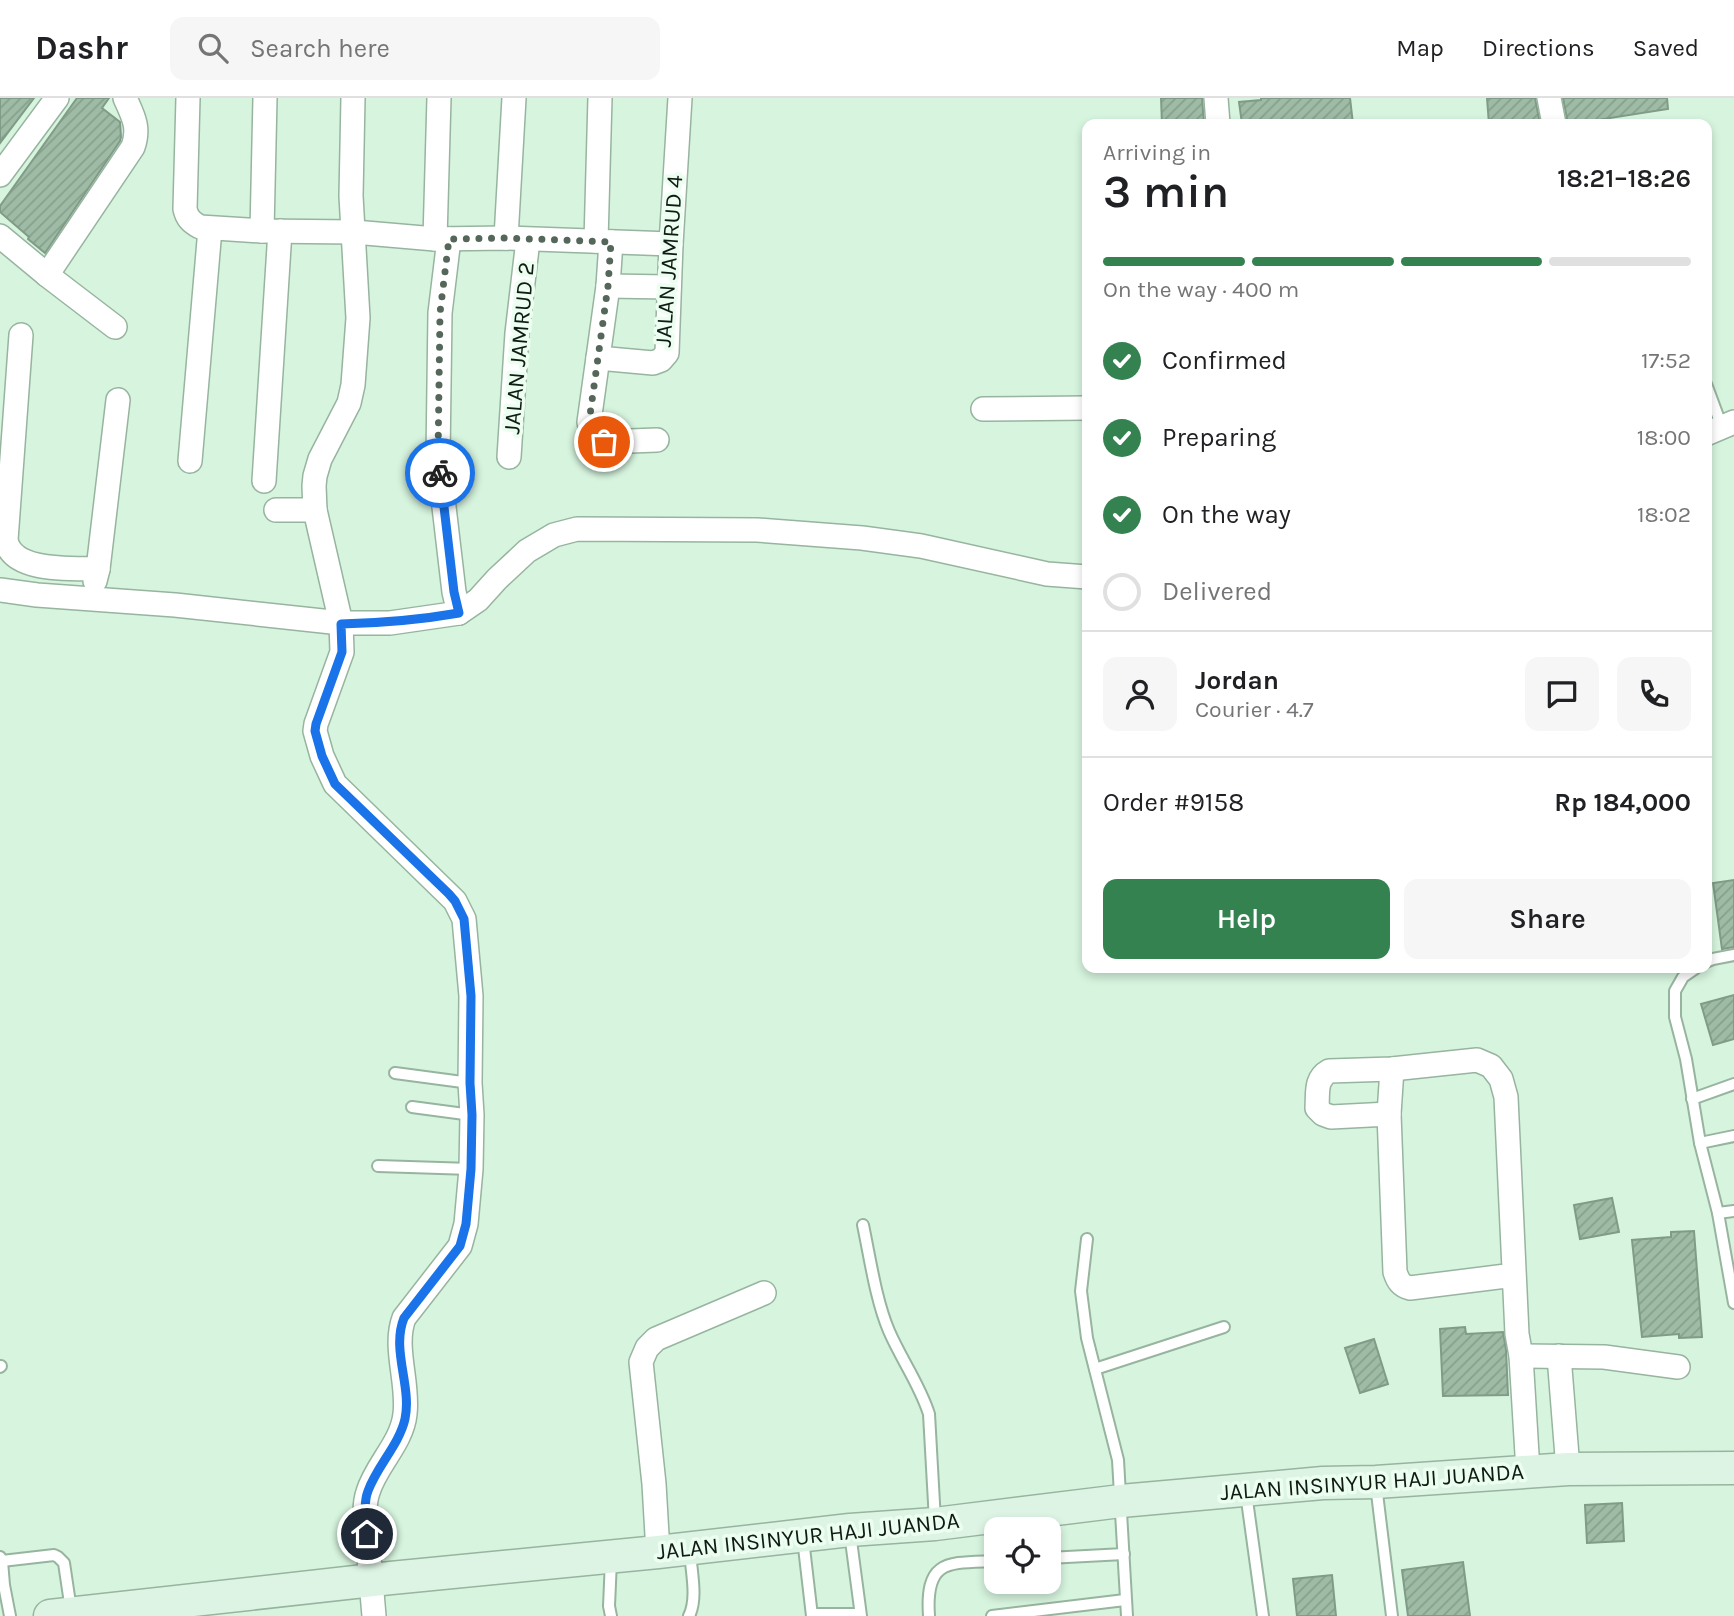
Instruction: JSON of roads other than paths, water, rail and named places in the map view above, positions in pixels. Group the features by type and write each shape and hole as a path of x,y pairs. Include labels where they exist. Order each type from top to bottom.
{"main road":[{"name":"JALAN INSINYUR HAJI JUANDA","path":"77,1614 850,1530 935,1524 1121,1501 1323,1483 1568,1469 1734,1468"}],"street":[{"path":"0,175 57,98"},
{"path":"47,275 133,147 137,126 125,98"},
{"path":"188,98 185,209 191,222 200,227 354,232 442,239 671,244"},
{"path":"264,481 271,231 265,98"},
{"path":"353,98 351,196 358,318 352,394 317,467 314,486 315,510 341,624 342,652 316,724 317,738 335,784 455,901 464,919 471,996 471,1169 466,1224 460,1246 404,1318 400,1327 405,1419 367,1493 365,1512 374,1616"},
{"path":"439,98 442,239 438,456 454,592 459,613"},
{"name":"JALAN JAMRUD 2","path":"509,457 517,333 514,98"},
{"path":"600,98 603,241 608,286 589,422 592,435 604,442 657,440"},
{"name":"JALAN JAMRUD 4","path":"598,358 653,363 662,360 667,353 680,98"},
{"path":"1216,98 1218,119"},
{"path":"1549,98 1553,119"},
{"path":"190,461 210,229"},
{"path":"0,236 115,327"},
{"path":"608,286 669,287"},
{"path":"21,335 7,547 13,555 25,562 40,566 98,569"},
{"path":"91,600 98,569 118,400"},
{"path":"983,409 1082,408"},
{"path":"276,510 315,510"},
{"path":"0,590 91,600 175,605 341,624 390,623 459,613 478,600 527,551 554,535 577,529 757,530 862,538 921,546 1047,574 1082,577"},
{"path":"1389,1114 1331,1117 1323,1114 1317,1108 1318,1081 1329,1070 1392,1069 1477,1060 1491,1066 1501,1079 1506,1097 1517,1334 1521,1356 1528,1471"},
{"path":"1392,1069 1389,1114 1395,1272 1398,1281 1410,1288 1514,1275"},
{"path":"658,1552 654,1484 640,1362 646,1348 656,1339 764,1293"},
{"path":"1521,1356 1629,1359 1678,1367"},
{"path":"1559,1356 1568,1469"}],"lane":[{"path":"1712,402 1721,428"},
{"path":"1712,959 1734,955"},
{"path":"1689,973 1683,977 1675,991 1675,1017 1686,1059 1700,1143 1718,1213 1734,1303"},
{"path":"395,1073 470,1083"},
{"path":"1692,1099 1734,1084"},
{"path":"412,1107 472,1115"},
{"path":"1700,1143 1734,1136"},
{"path":"378,1166 471,1169"},
{"path":"1718,1213 1734,1211"},
{"path":"863,1225 883,1315 925,1400 929,1414 935,1524"},
{"path":"1087,1239 1081,1291 1087,1338 1118,1461 1126,1616"},
{"path":"1095,1369 1224,1327"},
{"path":"1376,1482 1392,1616"},
{"path":"1246,1490 1263,1616"},
{"path":"803,1536 812,1615 860,1615 850,1530"},
{"path":"689,1616 693,1598 690,1548"},
{"path":"10,1616 1,1559 54,1555 64,1563 77,1614"},
{"path":"1061,1557 1124,1555"},
{"path":"611,1556 611,1616"},
{"path":"929,1616 929,1588 934,1575 944,1565 984,1561"},
{"path":"992,1616 1125,1600"}]}
